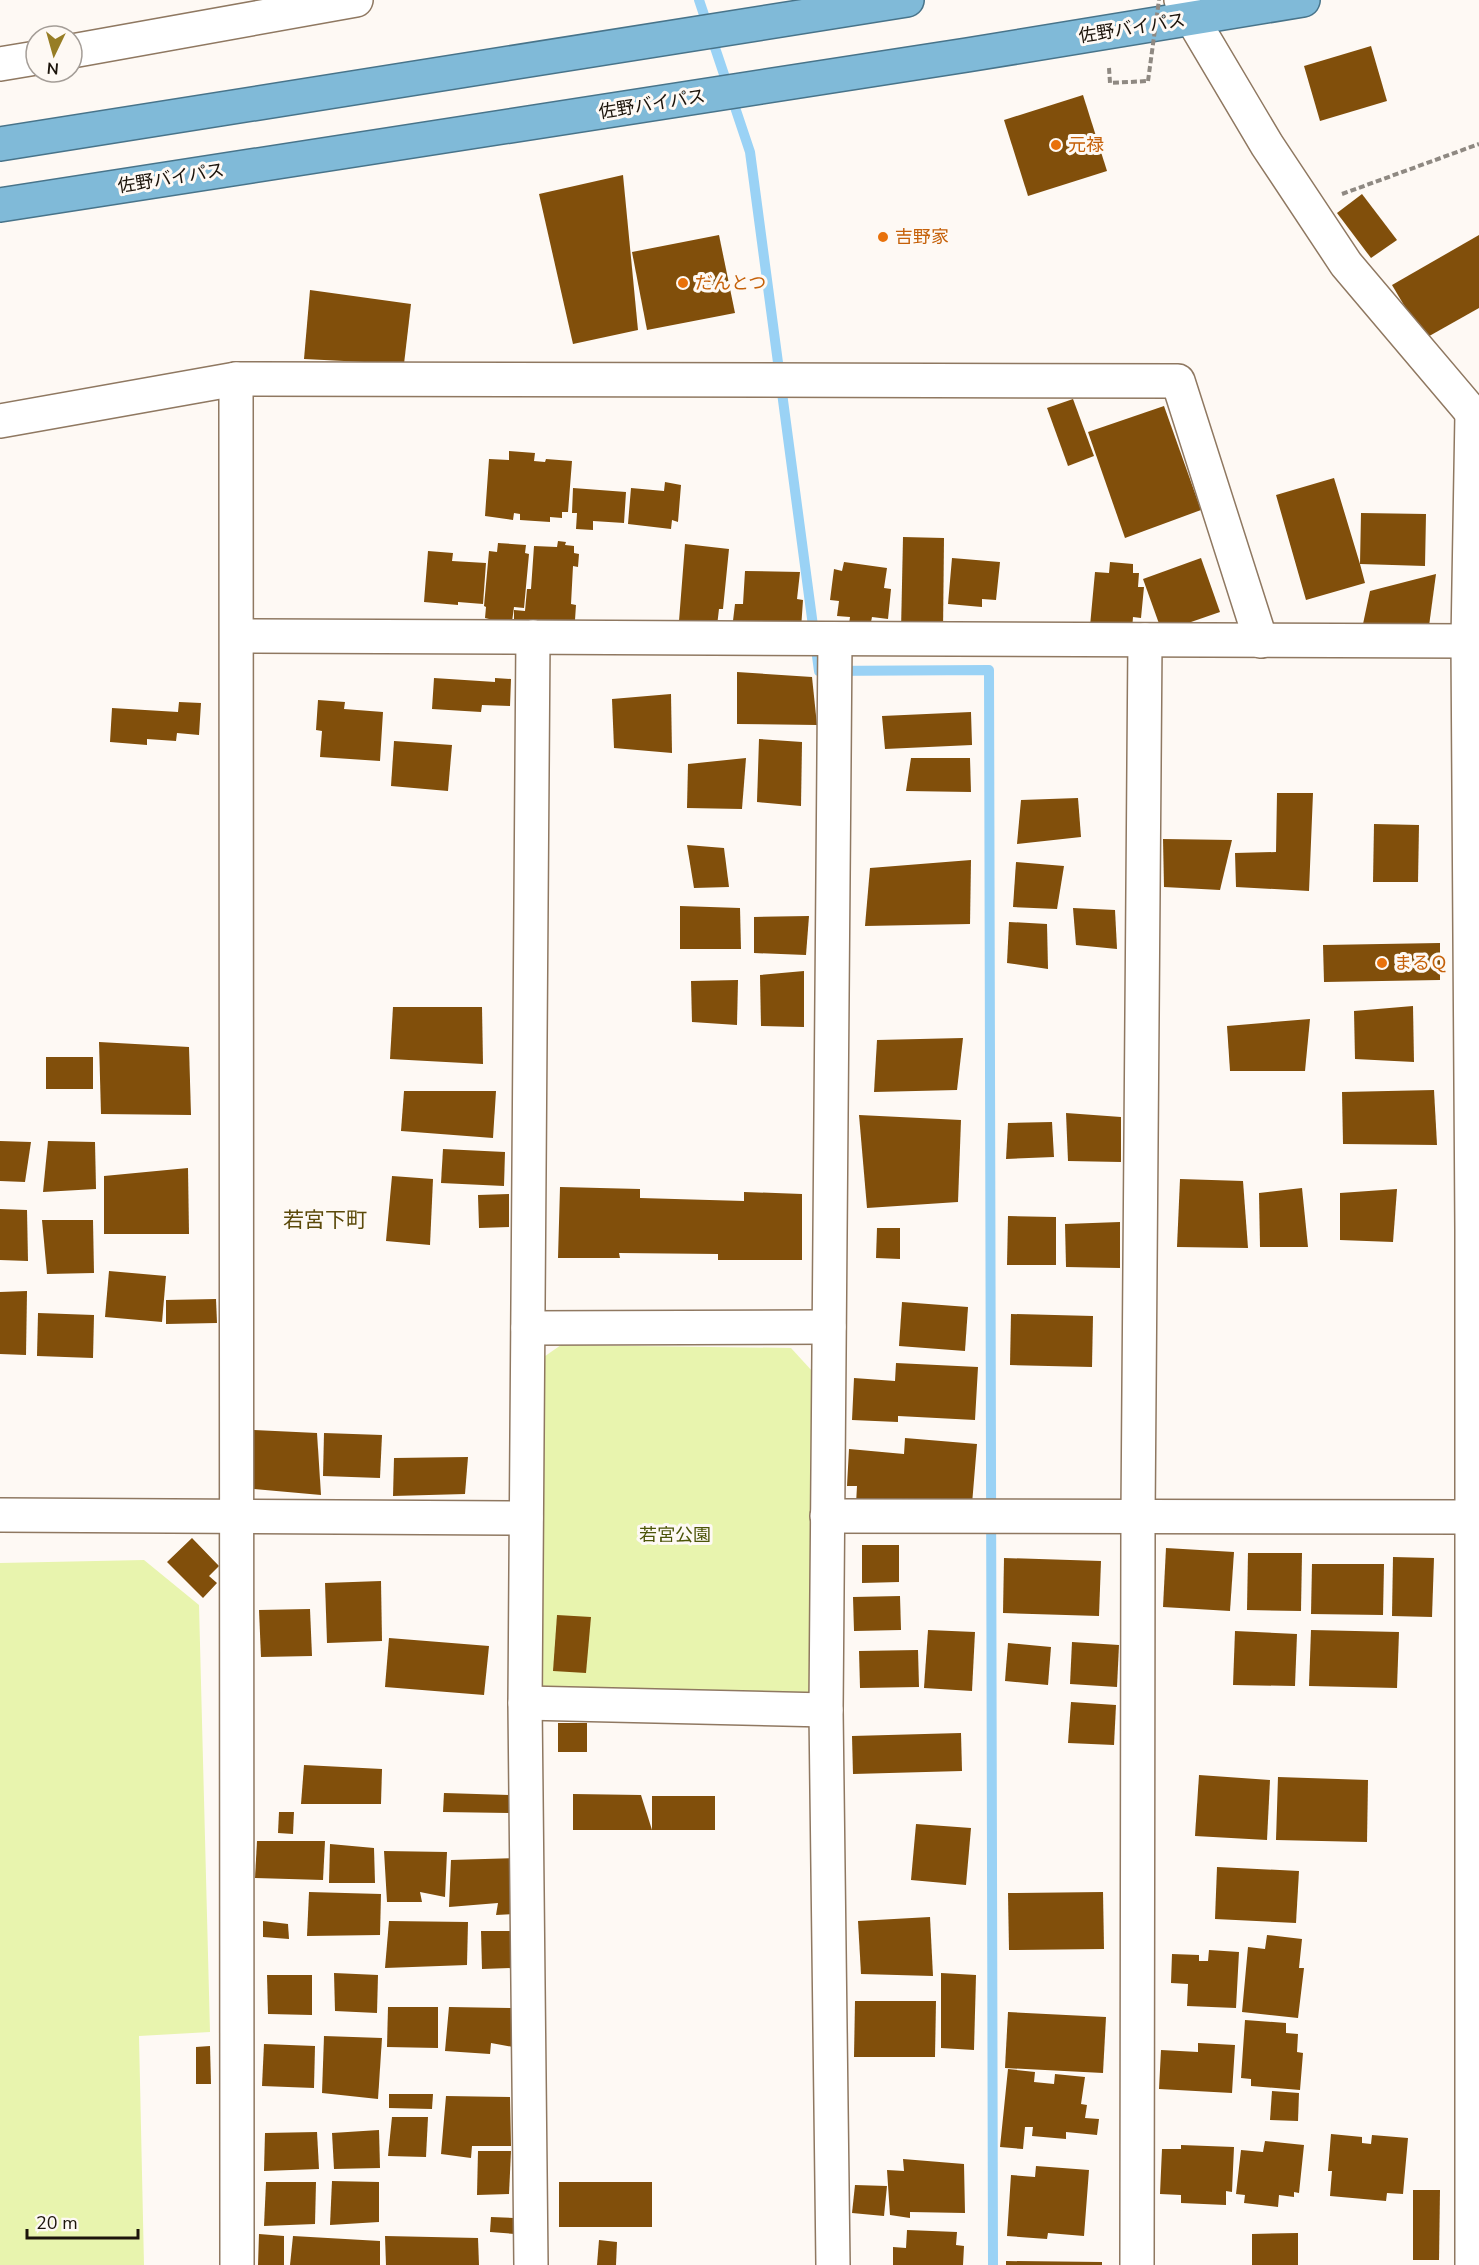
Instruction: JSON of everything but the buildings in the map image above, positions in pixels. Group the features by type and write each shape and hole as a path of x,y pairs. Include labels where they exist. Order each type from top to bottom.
{"highway":[{"path":"0,144 907,0"},
{"name":"佐野バイパス","path":"0,205 1186,9 1303,0"}],"street":[{"path":"84,49 356,0"},
{"path":"1186,9 1267,145 1346,264 1476,417 1468,641 1475,1229 1470,1517 1475,1934 1472,2265"},
{"path":"0,64 24,60"},
{"path":"0,421 236,379 1178,381 1261,640"},
{"path":"236,379 237,2265"},
{"path":"237,636 1468,641"},
{"path":"531,2265 525,1703 532,637"},
{"path":"833,2265 826,1710 835,639"},
{"path":"1137,2265 1138,1516 1144,640"},
{"path":"528,1328 829,1326"},
{"path":"0,1515 526,1518"},
{"path":"827,1516 1470,1517"},
{"path":"525,1703 826,1710"}],"path":[{"path":"1109,66 1110,83 1148,81 1159,0"},
{"path":"1308,207 1479,144"}],"green space":[{"name":"若宮公園","path":"561,1345 791,1348 813,1372 818,1704 532,1698 538,1361"},
{"path":"144,1560 199,1605 210,2032 139,2036 144,2265 0,2265 0,1563"}],"waterway":[{"path":"699,0 750,152 819,671 989,670 993,2265"}],"place":[{"name":"元禄","path":"1056,145"},
{"name":"吉野家","path":"883,237"},
{"name":"だんとつ","path":"683,283"},
{"name":"まるＱ","path":"1382,963"}],"district":[{"name":"若宮下町","path":"325,1220"}]}
